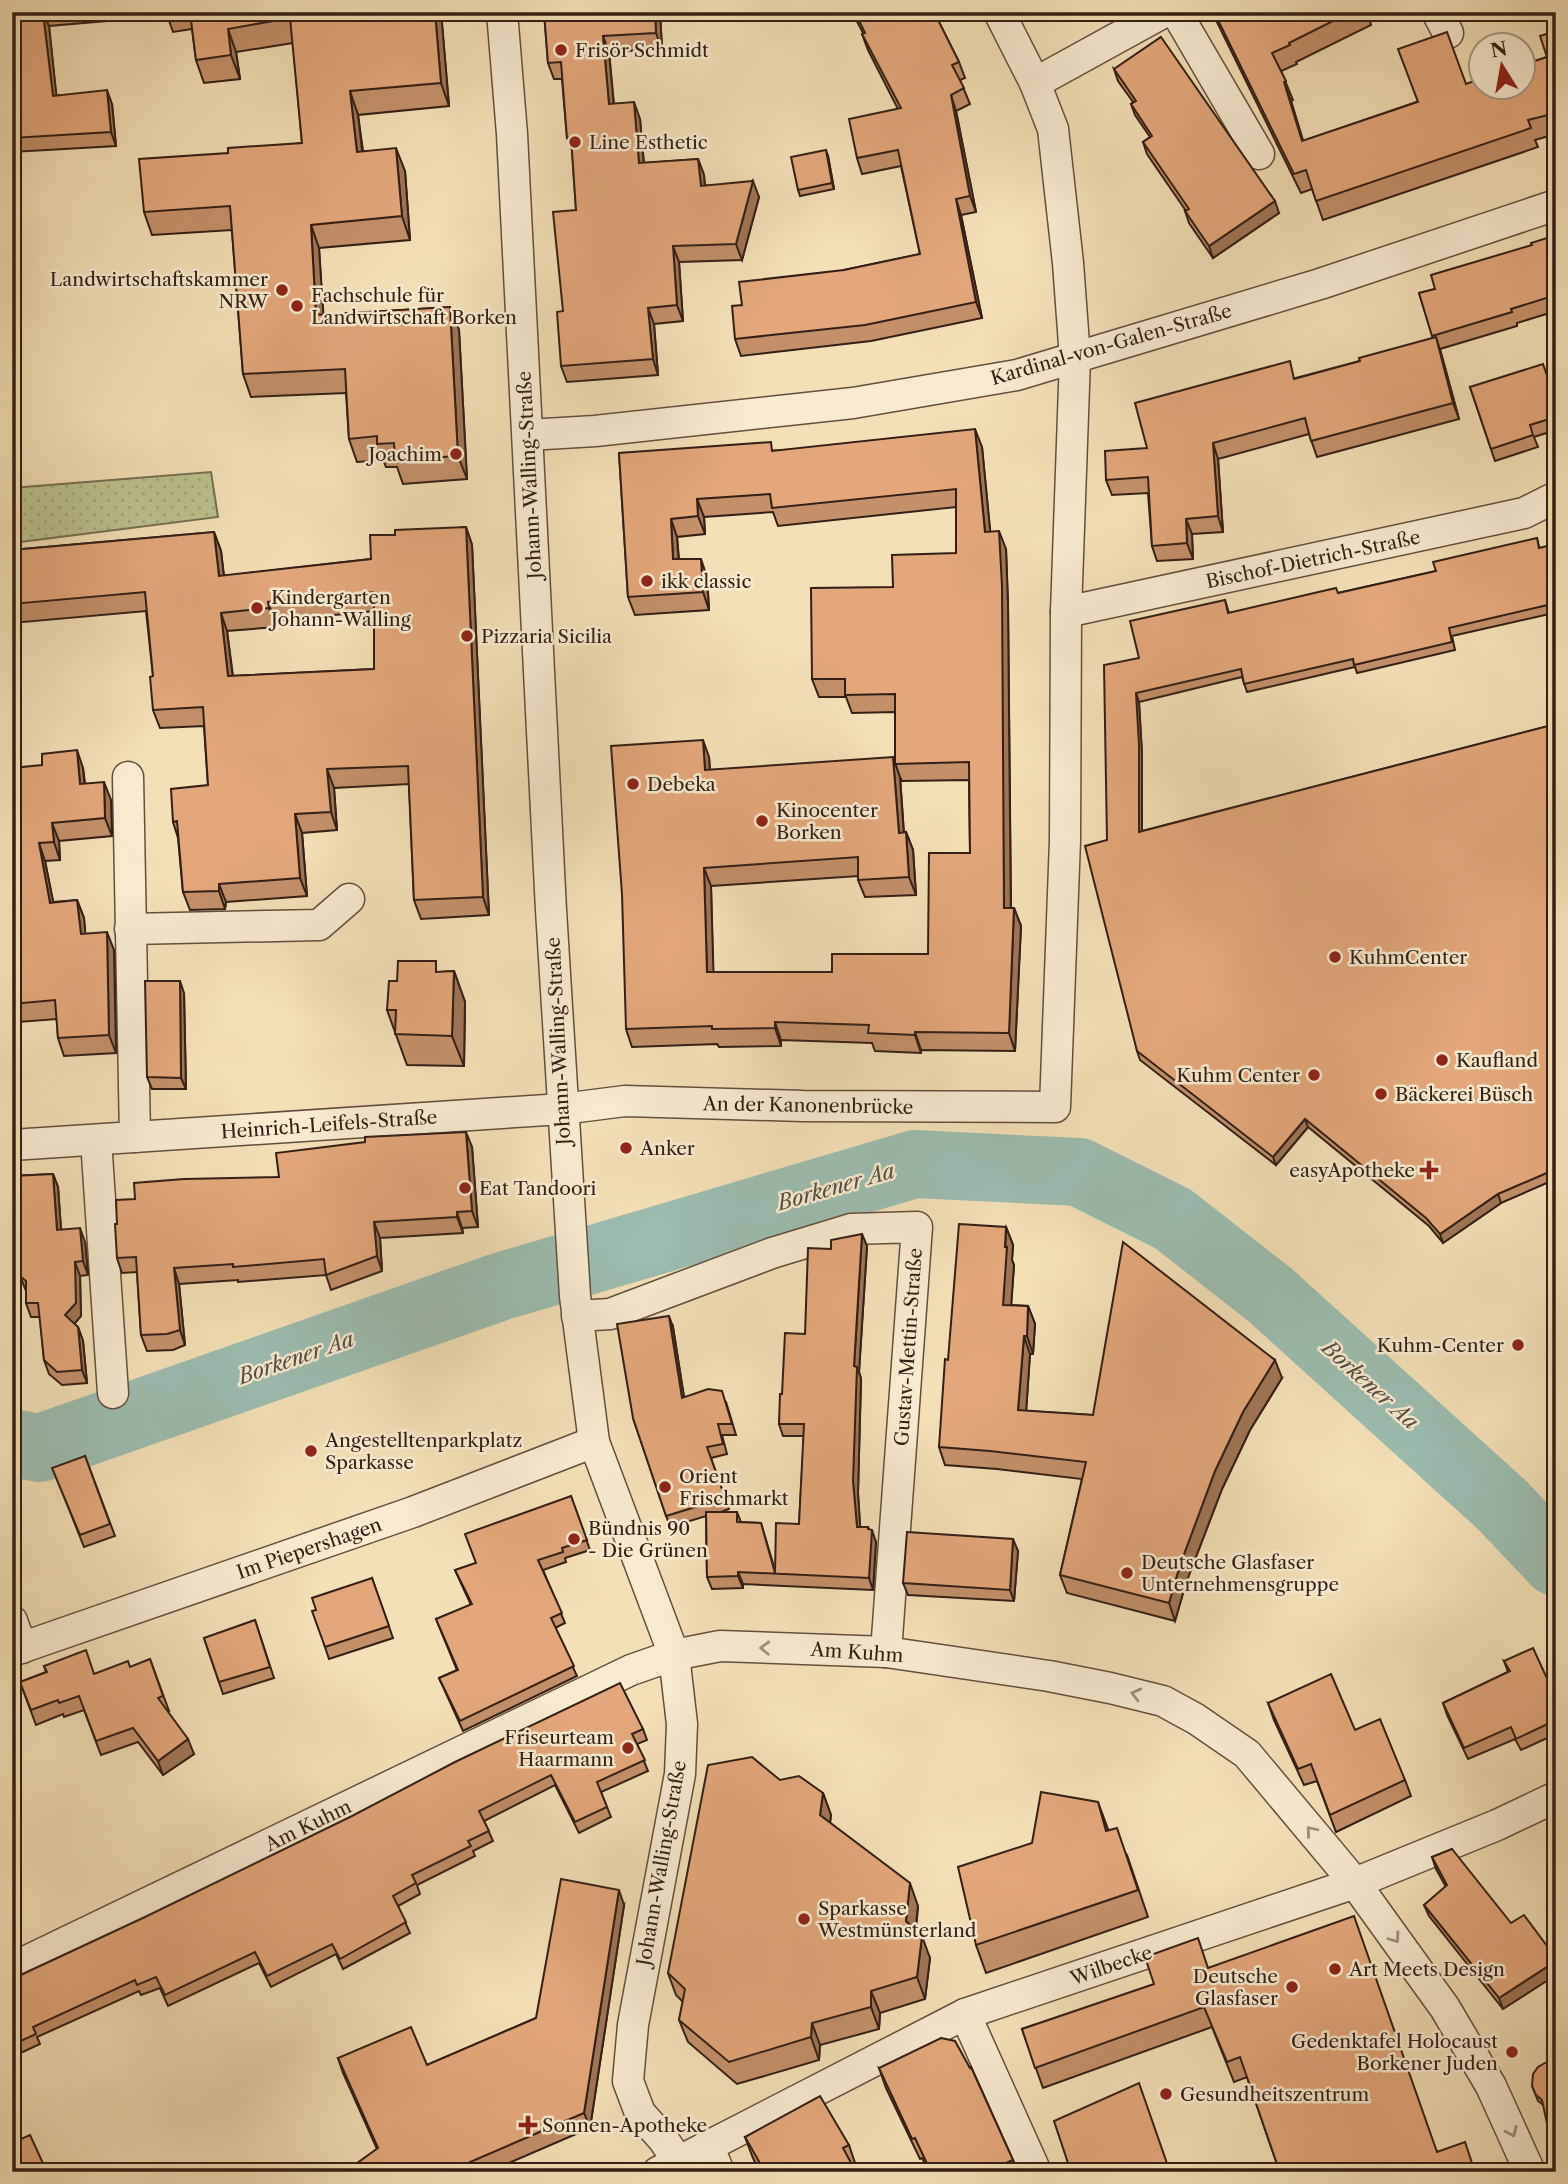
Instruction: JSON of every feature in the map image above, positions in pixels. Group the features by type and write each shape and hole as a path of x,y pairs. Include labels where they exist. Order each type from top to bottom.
{"street":[{"name":"Johann-Walling-Straße","path":"502,12 512,134 562,1109 576,1306 594,1442 674,1655 682,1724 680,1774 633,2025 628,2081 640,2113 663,2139 668,2166"},
{"path":"999,12 1035,83 1053,128 1068,263 1074,358 1066,612"},
{"path":"1035,83 1164,12"},
{"path":"1176,12 1259,154"},
{"name":"Kardinal-von-Galen-Straße","path":"528,435 595,431 853,403 1017,375 1320,284 1556,205"},
{"name":"Bischof-Dietrich-Straße","path":"1066,612 1524,513 1556,497"},
{"name":"An der Kanonenbrücke","path":"562,1109 625,1101 803,1106 1055,1107 1065,840 1066,612"},
{"path":"128,777 135,1137"},
{"path":"130,929 319,925 349,899"},
{"name":"Heinrich-Leifels-Straße","path":"12,1145 562,1109"},
{"path":"96,1140 113,1393"},
{"name":"Gustav-Mettin-Straße","path":"576,1306 610,1314 772,1253 852,1229 917,1227 886,1652"},
{"name":"Im Piepershagen","path":"15,1640 413,1512 594,1442"},
{"name":"Am Kuhm","path":"12,1968 631,1670 674,1655 720,1646 886,1652 1049,1676 1163,1701 1196,1719 1247,1754 1355,1883 1445,2008 1491,2086 1530,2172"},
{"name":"Wilbecke","path":"668,2166 714,2158 965,2014 1355,1883 1497,1825 1556,1797"},
{"path":"965,2014 1036,2172"}],"green space":[{"path":"211,472 218,517 12,543 12,488"}],"building":[{"path":"12,12 47,12 43,13 53,96 107,90 111,132 12,138"},
{"path":"190,12 435,12 441,83 350,91 357,152 396,148 402,216 311,225 316,315 450,307 458,456 395,460 394,443 377,444 377,436 349,439 345,369 243,374 230,206 144,212 139,159 228,153 228,148 302,143 290,18 228,29 231,55 196,60"},
{"path":"544,12 655,12 656,33 603,36 609,104 634,102 639,163 698,159 701,186 753,181 736,244 673,246 677,305 648,308 653,359 561,366 557,312 563,311 553,212 576,210 571,137 567,138 561,62 548,63"},
{"path":"855,12 934,12 959,62 952,65 964,88 951,95 970,196 956,199 976,302 865,325 735,339 732,306 742,305 739,282 844,270 920,254 898,150 857,158 849,119 901,108 862,34 865,33"},
{"path":"1214,12 1351,12 1272,53 1286,81 1284,82 1302,141 1418,102 1398,49 1447,32 1466,84 1466,102 1536,102 1536,61 1547,57 1540,36 1556,31 1556,113 1528,120 1531,128 1316,201 1306,170 1294,174"},
{"path":"1161,37 1275,201 1209,246 1185,211 1189,209 1143,142 1152,136 1131,104 1136,101 1114,69"},
{"path":"826,150 832,183 798,190 791,157"},
{"path":"1556,235 1556,295 1511,309 1512,312 1432,336 1419,293 1435,289 1431,275 1532,245 1531,243"},
{"path":"1436,337 1453,403 1311,441 1305,418 1213,443 1218,516 1186,519 1187,543 1152,546 1148,477 1106,480 1105,451 1147,448 1135,403 1290,361 1294,379"},
{"path":"1543,364 1556,402 1556,417 1530,425 1533,435 1491,449 1470,387"},
{"path":"975,429 985,532 999,531 1002,586 1004,908 1014,908 1009,1033 868,1033 869,1025 775,1022 775,1028 712,1029 712,1026 626,1029 622,894 611,746 703,740 705,770 893,757 899,833 906,832 909,877 858,880 858,857 704,868 707,972 832,972 832,954 928,954 929,853 970,853 969,762 895,764 895,694 845,695 845,679 812,679 811,588 893,587 892,555 956,553 956,489 772,508 770,494 697,499 698,516 671,519 673,559 701,559 703,592 628,597 619,453 771,442 772,451"},
{"path":"466,527 483,897 414,900 408,766 327,769 331,812 295,814 300,878 219,884 219,891 183,892 177,821 173,822 171,789 208,785 203,707 153,710 150,677 153,676 145,592 12,604 12,550 214,532 219,576 371,559 370,535 395,535 395,530","holes":["374,592 374,669 228,676 221,613 269,608 268,602"]},
{"name":"KuhmCenter","path":"1537,538 1539,548 1556,544 1556,619 1552,604 1449,628 1452,642 1354,665 1353,659 1244,684 1241,669 1136,693 1139,832 1556,724 1556,1169 1498,1194 1440,1234 1426,1218 1305,1119 1273,1157 1137,1051 1085,846 1107,840 1104,665 1139,658 1130,621 1225,600 1228,613 1336,588 1338,593 1436,571 1433,562"},
{"path":"77,750 80,784 104,782 105,818 52,823 54,842 39,843 50,903 77,900 81,934 107,932 109,1035 58,1038 55,1000 12,1004 12,768 42,765 42,754"},
{"path":"398,961 436,961 436,972 454,971 452,1036 395,1034 396,1010 387,1010 389,981 397,981"},
{"path":"145,981 180,981 181,1078 147,1077"},
{"path":"466,1132 472,1211 457,1212 457,1217 374,1222 377,1256 326,1275 324,1259 233,1267 233,1264 174,1268 180,1330 167,1334 141,1335 136,1257 117,1258 115,1224 116,1200 135,1199 134,1183 279,1177 276,1153 365,1142 365,1137"},
{"path":"53,1174 57,1230 80,1228 83,1261 75,1262 76,1303 65,1315 78,1327 82,1370 57,1372 44,1360 38,1303 26,1303 26,1281 20,1276 20,1257 12,1257 12,1176"},
{"path":"959,1224 1006,1227 1003,1305 1028,1306 1018,1410 1093,1415 1123,1242 1275,1360 1243,1412 1215,1471 1180,1565 1169,1603 1060,1575 1086,1462 939,1447"},
{"path":"862,1234 854,1366 857,1367 853,1481 857,1527 868,1527 872,1530 869,1578 738,1572 738,1576 707,1577 706,1512 737,1512 737,1522 761,1523 775,1573 776,1523 799,1524 804,1424 779,1424 785,1333 805,1334 808,1248 831,1249 831,1240"},
{"path":"669,1316 682,1398 708,1389 722,1391 732,1424 718,1424 723,1444 707,1447 725,1498 666,1516 633,1418 617,1324"},
{"path":"85,1456 110,1524 80,1535 52,1468"},
{"path":"571,1496 587,1540 538,1560 562,1613 551,1618 574,1666 460,1721 439,1678 458,1670 436,1619 472,1604 455,1570 476,1563 465,1534"},
{"path":"907,1532 1013,1539 1010,1590 903,1583"},
{"path":"372,1578 389,1626 325,1647 312,1611 316,1610 312,1598"},
{"path":"255,1620 270,1667 219,1682 204,1638"},
{"path":"1533,1648 1556,1698 1556,1720 1516,1739 1511,1727 1464,1748 1443,1703 1510,1671 1504,1661"},
{"path":"86,1650 94,1674 128,1661 130,1667 150,1659 163,1696 158,1698 188,1739 158,1761 133,1728 96,1741 79,1696 31,1710 20,1682 47,1672 44,1666"},
{"path":"1331,1674 1355,1730 1380,1719 1405,1780 1330,1815 1311,1764 1298,1769 1268,1703"},
{"path":"620,1683 643,1729 632,1734 645,1760 597,1782 607,1807 575,1822 551,1775 479,1811 489,1831 468,1841 471,1846 412,1875 416,1883 393,1896 406,1922 340,1959 332,1944 267,1976 255,1952 165,1995 156,1977 137,1985 135,1980 33,2027 36,2034 12,2045 12,1979 145,1917"},
{"name":"Sparkasse Westmünsterland","path":"752,1757 780,1780 799,1776 823,1793 820,1815 910,1883 906,1921 922,1936 917,1977 871,1991 871,2007 812,2023 811,2037 729,2062 679,2020 685,1989 668,1973 708,1765"},
{"path":"1041,1792 1098,1802 1106,1831 1117,1828 1138,1890 976,1945 958,1867 1032,1843"},
{"path":"1452,1849 1511,1923 1524,1915 1556,1958 1556,1961 1499,1998 1424,1905 1447,1885 1432,1857"},
{"path":"561,1879 619,1890 584,2113 470,2162 474,2172 345,2172 378,2148 338,2058 411,2027 427,2065 536,2018"},
{"path":"1354,1916 1437,2152 1465,2142 1475,2172 1268,2172 1278,2167 1240,2057 1227,2062 1204,2007 1035,2068 1022,2029 1154,1984 1145,1957 1198,1938 1208,1968"},
{"path":"941,2038 955,2041 971,2067 1013,2160 1001,2165 1005,2172 931,2172 915,2138 912,2139 879,2068"},
{"path":"1556,2062 1556,2166 1542,2100 1532,2086 1533,2074 1538,2067"},
{"path":"1139,2083 1170,2172 1071,2172 1054,2121"},
{"path":"820,2096 849,2145 843,2148 856,2172 765,2172 745,2137"},
{"path":"30,2135 47,2172 12,2172 12,2143"}],"waterway":[{"name":"Borkener Aa","path":"12,1443 40,1448 499,1287 915,1164 1079,1172 1173,1219 1269,1294 1502,1505 1556,1562"}],"place":[{"name":"Frisör Schmidt","path":"561,50"},
{"name":"Line Esthetic","path":"575,142"},
{"name":"Landwirtschaftskammer NRW","path":"282,290"},
{"name":"Fachschule für Landwirtschaft Borken","path":"297,306"},
{"name":"Joachim","path":"456,454"},
{"name":"ikk classic","path":"647,581"},
{"name":"Kindergarten Johann-Walling","path":"257,608"},
{"name":"Pizzaria Sicilia","path":"467,636"},
{"name":"Debeka","path":"633,784"},
{"name":"Kinocenter Borken","path":"762,821"},
{"name":"KuhmCenter","path":"1335,957"},
{"name":"Kaufland","path":"1442,1060"},
{"name":"Kuhm Center","path":"1314,1075"},
{"name":"Bäckerei Büsch","path":"1381,1094"},
{"name":"Anker","path":"626,1148"},
{"name":"easyApotheke","path":"1429,1170"},
{"name":"Eat Tandoori","path":"465,1188"},
{"name":"Kuhm-Center","path":"1518,1345"},
{"name":"Angestelltenparkplatz Sparkasse","path":"311,1451"},
{"name":"Orient Frischmarkt","path":"665,1487"},
{"name":"Bündnis 90 - Die Grünen","path":"574,1539"},
{"name":"Deutsche Glasfaser Unternehmensgruppe","path":"1127,1573"},
{"name":"Friseurteam Haarmann","path":"628,1748"},
{"name":"Sparkasse Westmünsterland","path":"804,1919"},
{"name":"Art Meets Design","path":"1335,1969"},
{"name":"Deutsche Glasfaser","path":"1292,1987"},
{"name":"Gedenktafel Holocaust Borkener Juden","path":"1512,2052"},
{"name":"Gesundheitszentrum","path":"1166,2094"},
{"name":"Sonnen-Apotheke","path":"528,2125"}]}
